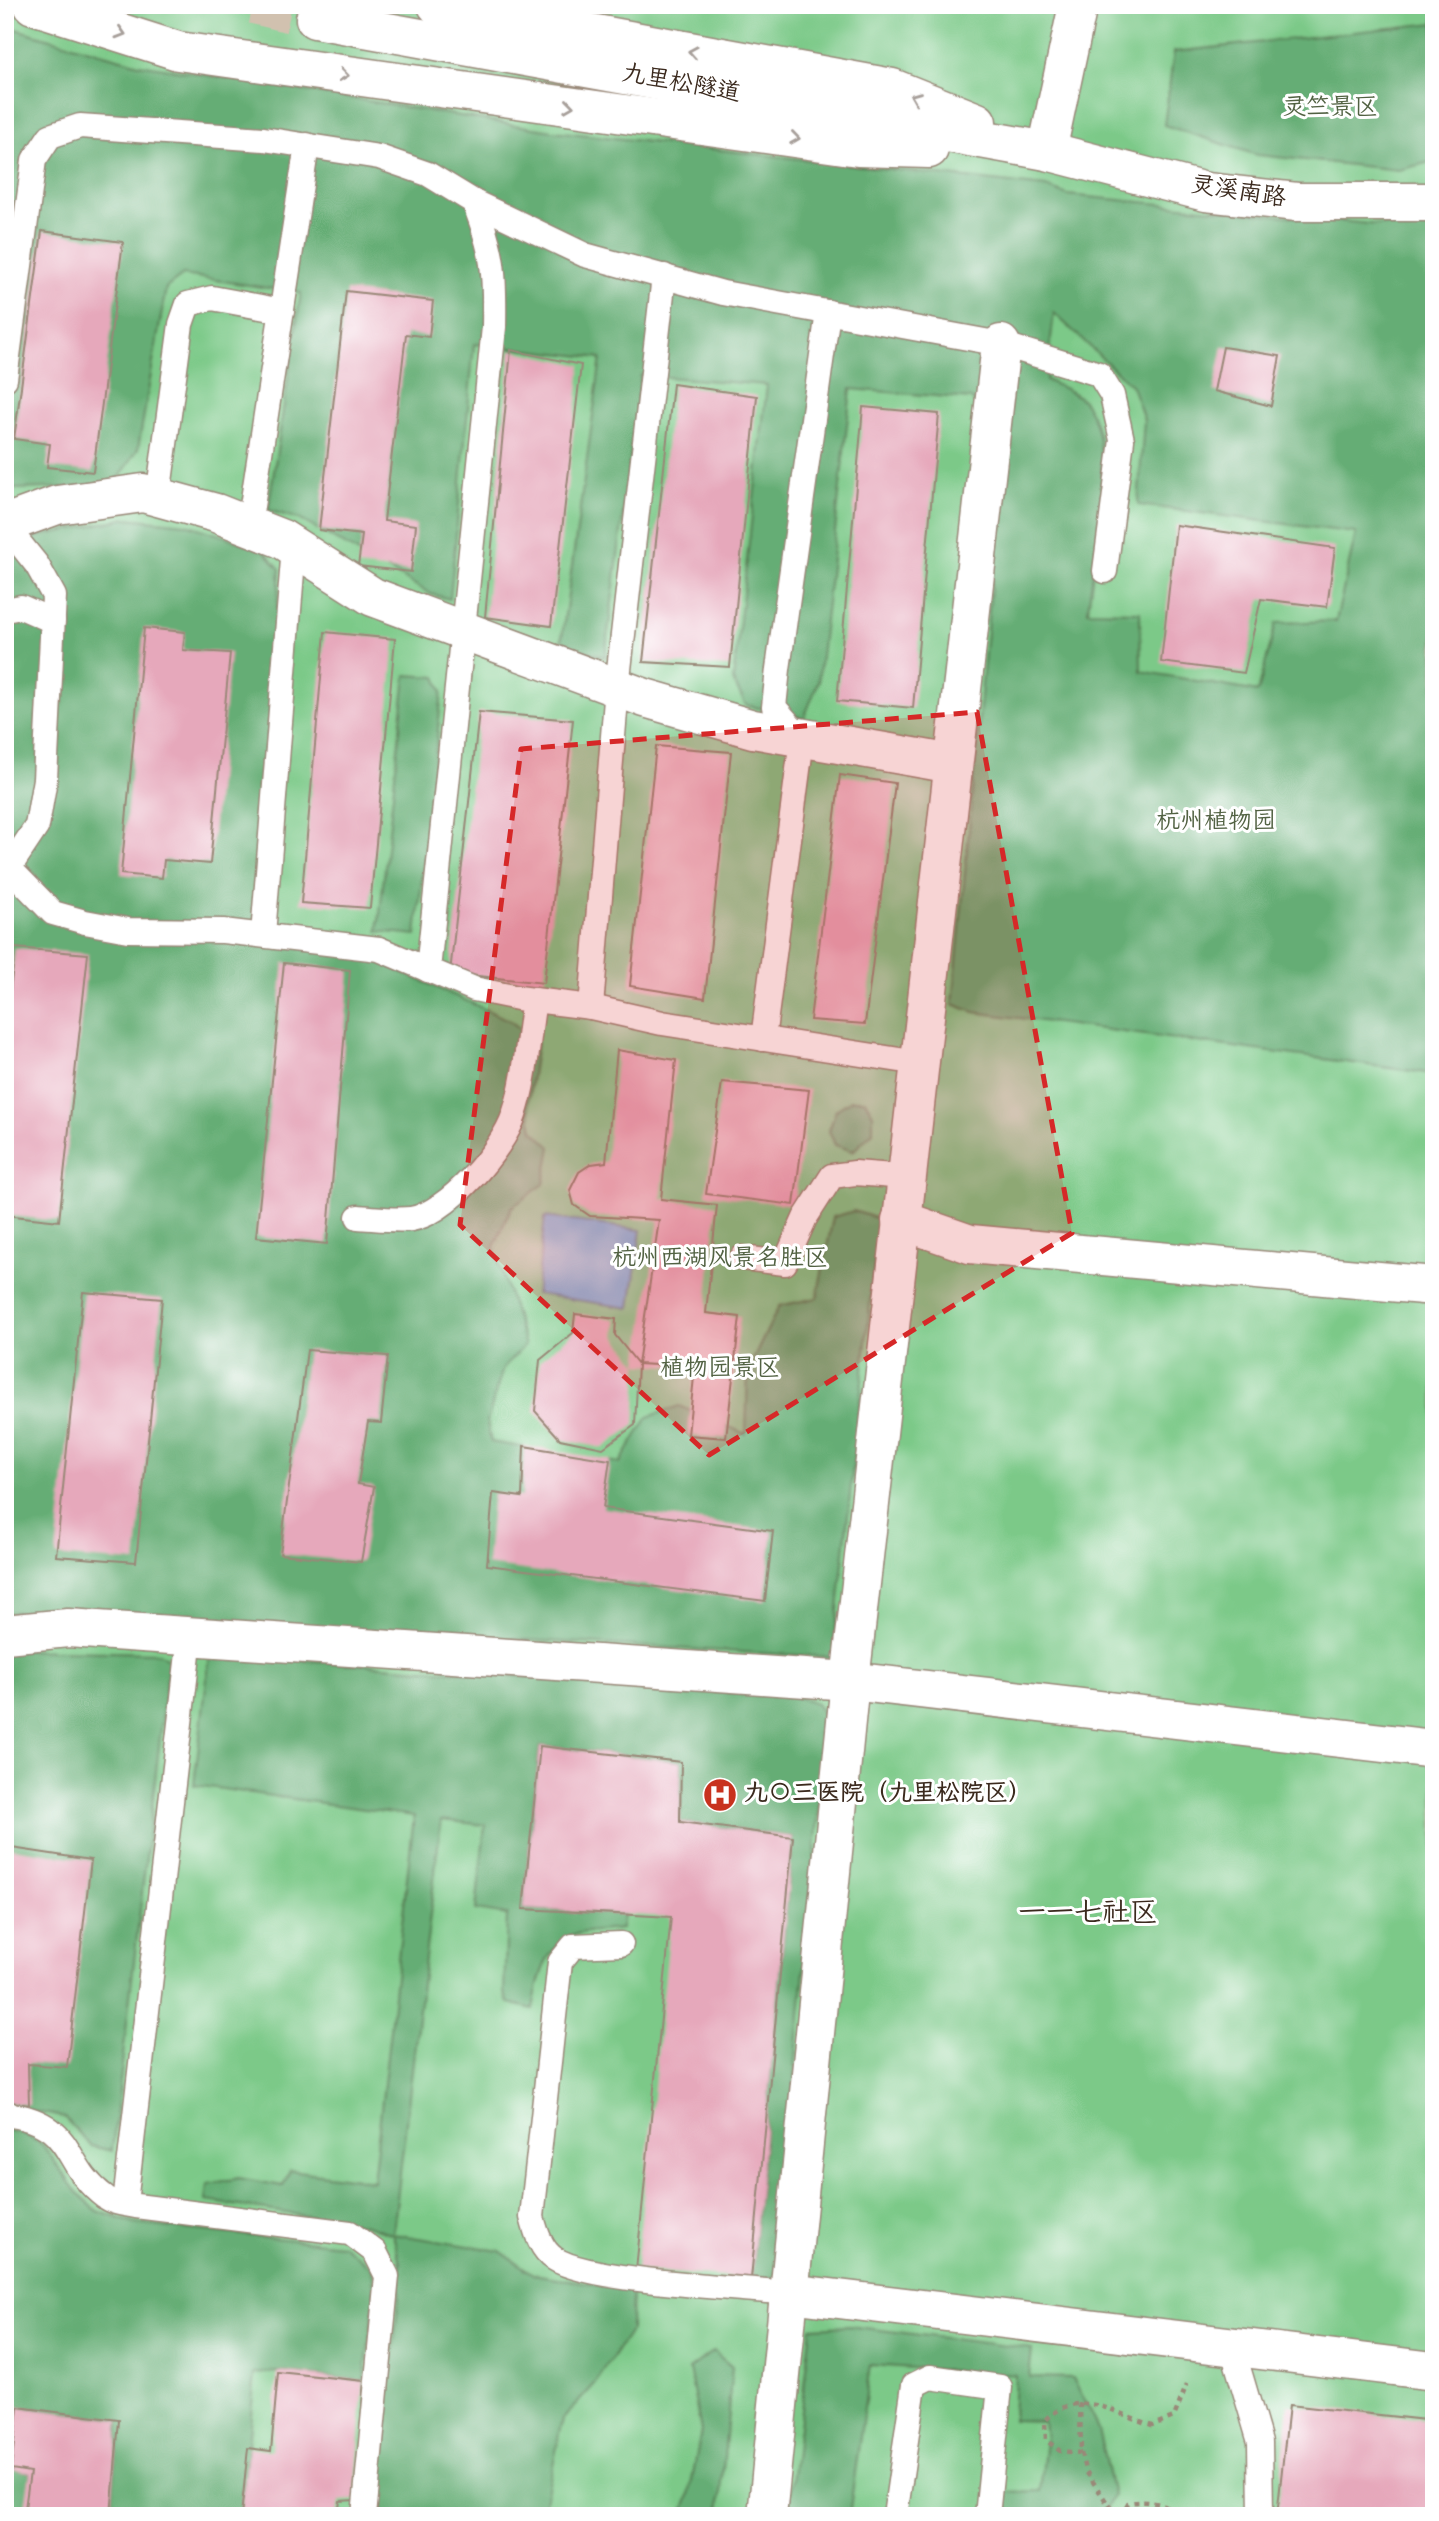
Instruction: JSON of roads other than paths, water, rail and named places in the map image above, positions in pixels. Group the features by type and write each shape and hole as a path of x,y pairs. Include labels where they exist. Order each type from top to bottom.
{"street":[{"path":"33,5 178,51 858,147 1047,151"},
{"path":"437,5 892,88 1047,151"},
{"path":"1047,151 1078,5"},
{"name":"九里松隧道","path":"315,19 1047,151"},
{"name":"灵溪南路","path":"1047,151 1206,191 1297,202 1434,202"},
{"path":"767,2516 850,1681 1001,344"},
{"path":"5,524 57,505 143,493 249,526 294,547 373,597 617,687 753,729 953,764"},
{"path":"901,1220 970,1244 1434,1286"},
{"path":"5,1634 68,1628 850,1681 1434,1749"},
{"path":"789,2292 1434,2371"}],"lane":[{"path":"5,379 34,160 50,136 80,126 264,139 379,157 428,174 474,202 585,255 723,293 1001,344 1099,374 1112,395 1122,440 1105,571"},
{"path":"249,526 307,145"},
{"path":"428,970 494,327 495,279 491,246 474,202"},
{"path":"591,1007 617,687 664,276"},
{"path":"158,497 181,324 188,304 212,298 282,311"},
{"path":"763,1039 803,739 774,707 828,312"},
{"path":"5,524 37,565 54,596 45,779 37,826 7,869 53,913 128,930 223,931 379,948 474,989 591,1007 662,1023 919,1063"},
{"path":"263,935 294,547"},
{"path":"5,610 20,607 53,621"},
{"path":"358,1217 413,1219 440,1206 468,1182 491,1155 514,1117 534,1000"},
{"path":"742,1258 785,1263 805,1218 832,1176 855,1173 906,1177"},
{"path":"125,2203 190,1636"},
{"path":"621,1944 573,1946 560,1962 533,2217 538,2238 555,2259 599,2273 789,2292"},
{"path":"5,2114 22,2116 53,2129 88,2181 107,2199 351,2233 375,2252 387,2276 364,2516"},
{"path":"1215,2345 1260,2442 1261,2516"},
{"path":"895,2516 914,2385 930,2377 1000,2387 987,2516"}],"water":[{"path":"545,1217 641,1230 630,1308 536,1294"}],"tunnel":[{"path":"253,5 315,19"}],"place":[{"name":"九〇三医院（九里松院区）","path":"720,1795"}],"district":[{"name":"一一七社区","path":"1088,1916"}],"park label":[{"name":"灵竺景区","path":"1330,109"},
{"name":"杭州植物园","path":"1216,823"},
{"name":"杭州西湖风景名胜区","path":"720,1260"},
{"name":"植物园景区","path":"720,1370"}]}
